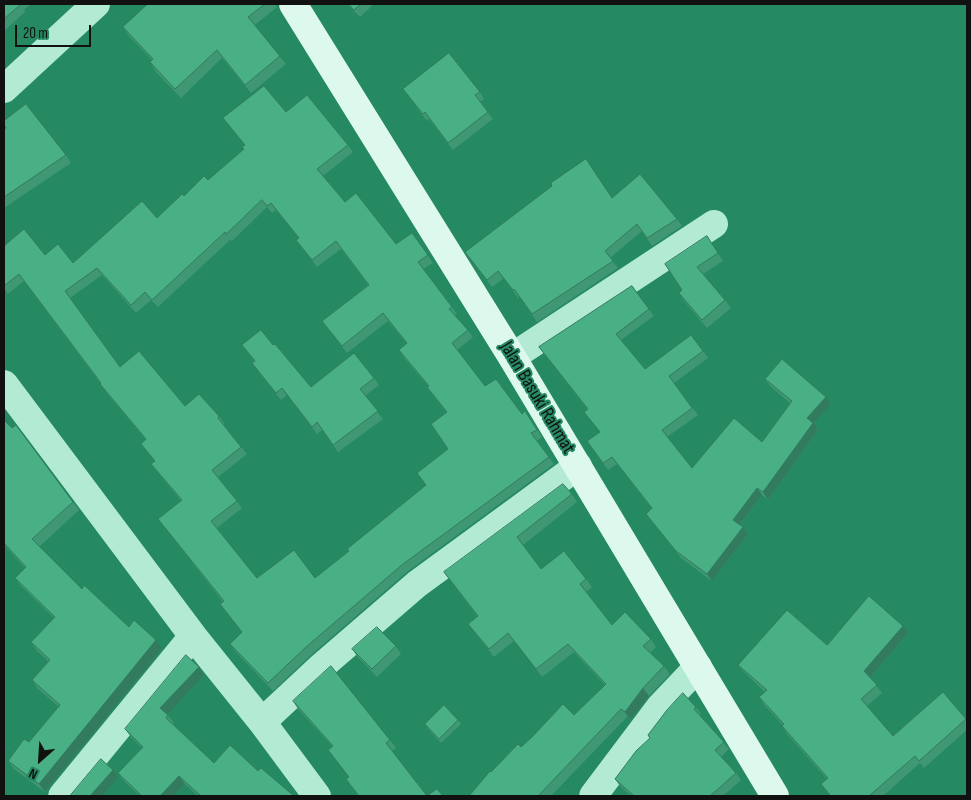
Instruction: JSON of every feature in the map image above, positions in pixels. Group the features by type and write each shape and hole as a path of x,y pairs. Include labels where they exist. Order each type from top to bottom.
{"main road":[{"name":"Jalan Basuki Rahmat","path":"293,4 512,357 775,796"}],"street":[{"path":"4,89 96,4"},
{"path":"512,357 714,224"},
{"path":"4,384 193,636 262,722 317,796"},
{"path":"262,722 322,666 417,584 578,466"},
{"path":"62,796 193,636"},
{"path":"593,796 660,707 698,667"}],"building":[{"path":"4,4 19,4 20,5 4,19"},
{"path":"148,4 265,4 248,17 280,56 245,85 217,50 175,89 150,62 153,59 123,27"},
{"path":"349,4 361,4 354,10"},
{"path":"449,53 480,92 475,95 488,112 448,143 425,112 423,114 403,89"},
{"path":"264,86 286,112 307,95 348,145 317,169 345,202 356,193 396,244 412,233 428,255 418,262 452,307 449,309 468,330 452,343 485,386 496,379 522,414 525,411 537,430 531,433 549,457 403,564 306,647 268,683 230,644 242,632 220,604 224,601 158,519 182,500 151,464 155,461 141,444 146,439 100,384 19,274 4,286 4,246 24,229 45,255 58,244 73,263 142,201 157,218 182,194 184,196 204,176 208,180 244,149 242,147 245,145 223,118","holes":["262,200 267,206 271,203 299,238 296,240 312,260 336,241 369,285 322,321 342,346 383,313 407,343 399,350 429,386 427,387 447,412 431,424 448,449 417,473 426,485 347,549 349,551 315,578 294,550 256,577 211,521 237,501 212,470 241,447 218,418 219,416 199,394 185,406 139,351 120,367 65,291 97,268 131,305 145,292 152,300"]},
{"path":"26,104 66,155 4,197 4,129 6,128 4,121"},
{"path":"586,159 612,198 640,174 677,219 647,238 637,224 605,251 613,261 532,314 498,271 487,280 465,252 552,186 551,183"},
{"path":"707,236 718,253 697,267 725,300 702,320 679,293 682,290 665,264"},
{"path":"632,286 649,309 616,334 645,369 691,335 703,351 669,376 692,408 662,430 692,468 734,418 762,442 792,401 765,379 782,359 826,397 807,418 813,423 763,492 757,488 733,520 743,527 707,574 676,551 646,514 652,508 612,457 603,463 587,441 600,432 584,412 588,409 539,347"},
{"path":"261,330 311,387 354,353 374,378 360,389 378,411 333,445 317,422 312,427 282,388 276,393 252,363 255,361 242,345"},
{"path":"4,420 12,428 16,425 73,502 32,539 82,589 84,585 129,627 134,620 156,640 39,784 8,761 24,739 29,742 60,705 32,680 50,660 31,642 55,617 15,578 26,567 4,543"},
{"path":"563,484 572,494 517,537 541,569 564,551 586,579 580,584 612,625 625,612 651,639 643,646 664,666 643,688 625,712 621,709 538,796 469,796 490,771 518,744 521,747 532,737 563,704 574,715 606,684 568,644 536,669 508,633 489,649 468,624 478,616 444,572"},
{"path":"869,596 903,626 864,671 877,685 861,699 893,736 943,692 966,719 919,761 915,756 869,796 831,796 821,784 828,778 782,726 784,724 759,697 767,690 738,665 787,610 827,645"},
{"path":"377,627 396,646 372,669 352,649"},
{"path":"186,655 199,667 160,708 168,715 166,718 214,763 230,745 258,771 261,768 294,796 201,796 179,776 160,796 142,796 118,773 143,747 125,729"},
{"path":"331,666 390,740 386,743 427,796 359,796 346,779 349,777 328,750 333,746 293,701"},
{"path":"683,693 696,707 694,709 724,742 715,750 736,773 710,796 634,796 615,779 636,751 650,738 648,735"},
{"path":"444,705 458,720 439,739 425,724"},
{"path":"101,759 113,770 90,796 70,796"},
{"path":"437,789 443,796 427,796"}]}
